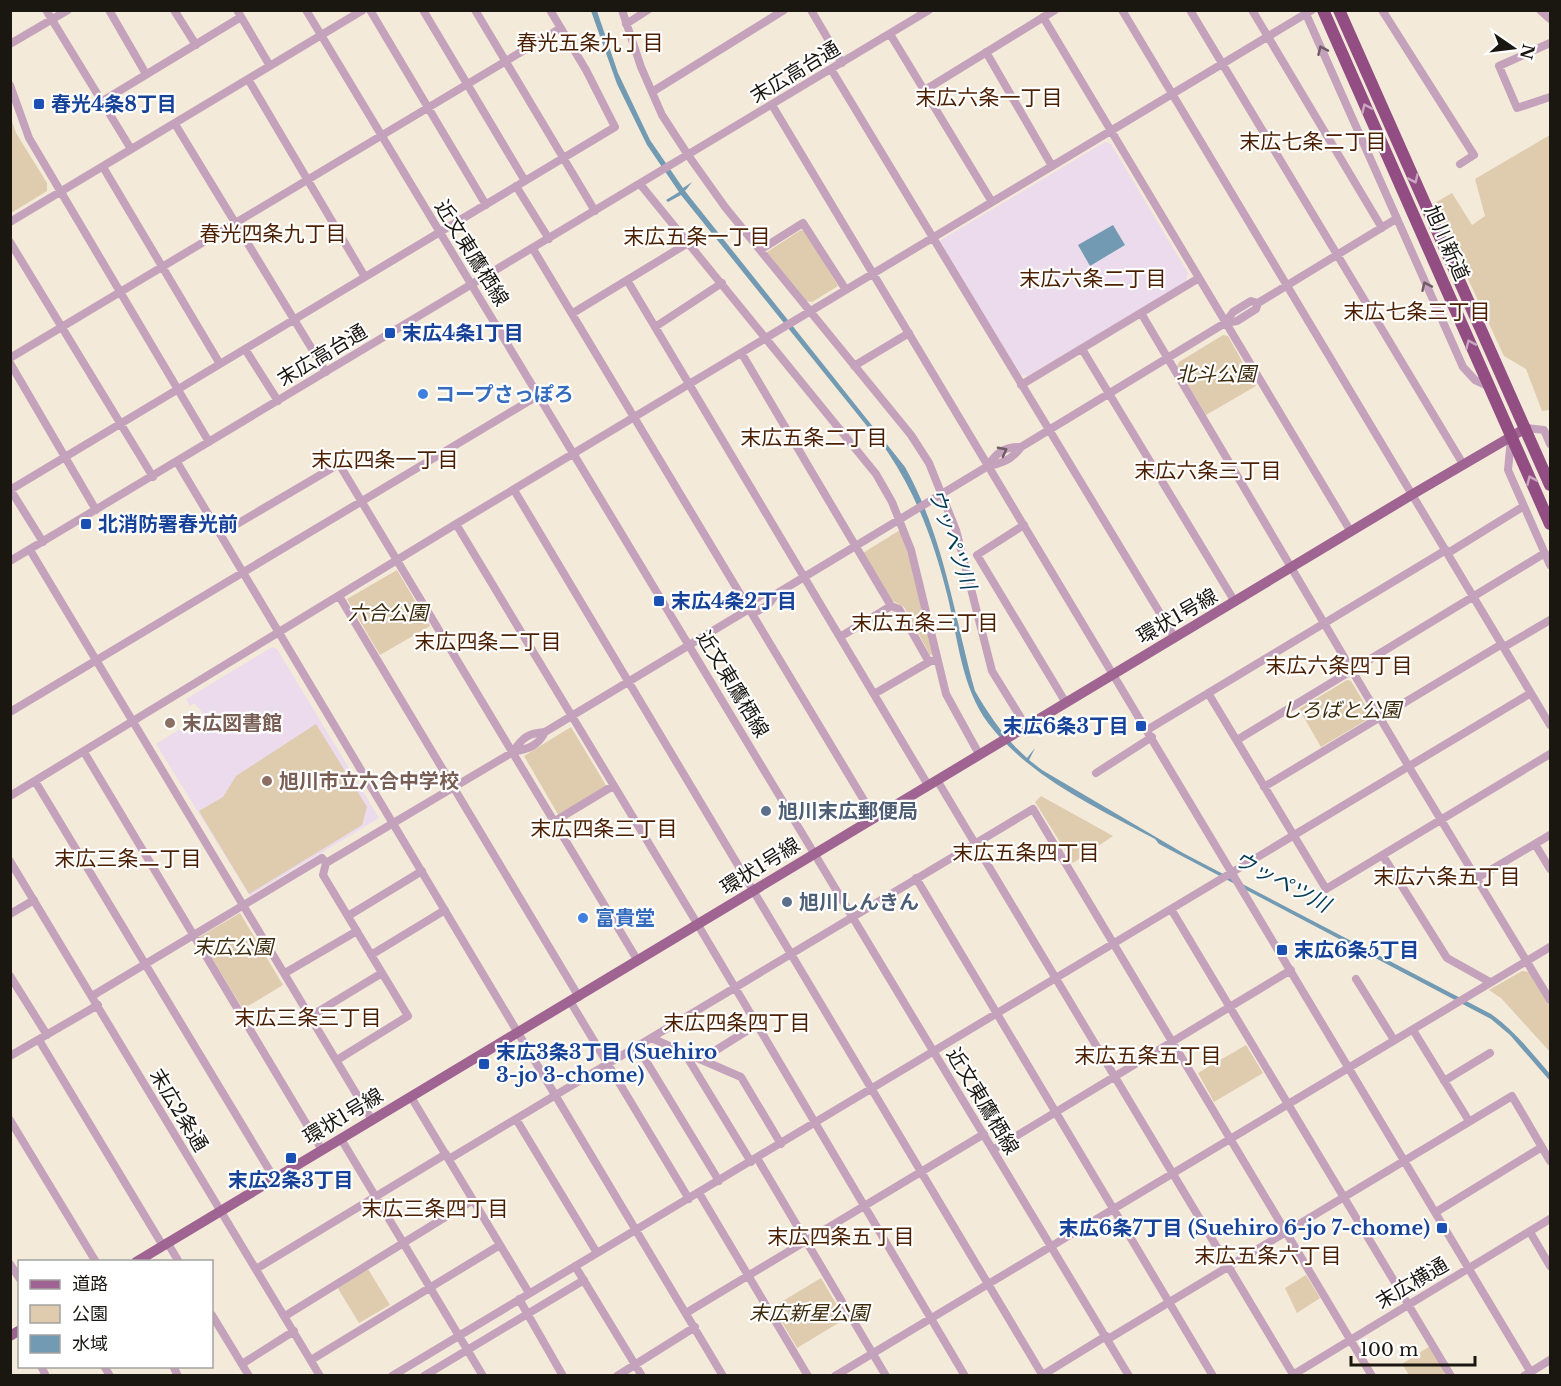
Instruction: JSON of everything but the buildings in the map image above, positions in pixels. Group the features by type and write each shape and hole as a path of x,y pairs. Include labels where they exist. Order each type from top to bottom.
{"highway":[{"name":"旭川新道","path":"1323,10 1551,524"},
{"name":"旭川新道","path":"1339,10 1551,485"}],"main road":[{"name":"環状1号線","path":"139,1260 754,892 1113,673 1526,428"}],"street":[{"path":"46,10 131,149"},
{"path":"10,44 68,10"},
{"path":"109,10 146,74"},
{"path":"174,10 196,45"},
{"name":"近文東鷹栖線","path":"306,10 1129,1376"},
{"path":"10,222 363,10"},
{"path":"370,10 486,206"},
{"path":"423,10 467,84 549,240"},
{"path":"475,10 596,211"},
{"path":"43,542 11,490 615,127 586,70 550,10"},
{"path":"622,10 662,115 688,155 806,314 854,366 911,435 929,463 965,561 992,672 1022,729"},
{"path":"626,24 648,10"},
{"path":"652,92 784,10"},
{"path":"811,10 842,63"},
{"name":"末広高台通","path":"10,561 549,240 929,10"},
{"path":"925,90 1054,10"},
{"path":"1122,10 1551,725"},
{"path":"1190,10 1463,464"},
{"path":"1252,10 1383,228"},
{"path":"1382,10 1474,155 1460,164"},
{"path":"1540,10 1551,19"},
{"path":"10,796 456,524 1309,12 1396,219 1463,367 1475,380 1488,386"},
{"path":"101,102 196,45 239,14 270,66"},
{"path":"1043,18 1351,532"},
{"path":"10,358 161,265 561,28"},
{"path":"890,34 992,202"},
{"path":"1550,43 1499,66 1517,108 1551,98"},
{"path":"986,52 1052,166"},
{"path":"831,69 1174,638"},
{"path":"248,79 365,277"},
{"path":"10,85 29,138 210,442"},
{"path":"772,105 1292,970 1530,1374 1551,1360"},
{"path":"175,124 326,372"},
{"path":"103,166 220,364"},
{"path":"640,184 722,283 771,336 876,474 903,518 933,660 946,694 979,754"},
{"path":"337,1060 408,1016 323,875 326,863 513,752 523,738 534,732 545,732 749,609 758,611 776,594 804,576 988,466 999,465 1015,455 1020,447 1225,323 1233,312 1251,301 1258,303 1396,219"},
{"path":"760,250 803,223 846,291"},
{"path":"10,242 153,477"},
{"path":"573,314 688,243"},
{"path":"533,249 874,817"},
{"path":"1022,385 1199,278"},
{"path":"627,280 874,694 975,844 1292,1375"},
{"path":"655,327 722,283"},
{"path":"1141,313 1409,767 1551,1000"},
{"path":"854,366 909,333"},
{"path":"245,349 278,401"},
{"path":"1082,349 1235,602"},
{"path":"742,354 891,606 899,609 933,660"},
{"path":"10,363 96,510"},
{"path":"10,712 539,395"},
{"path":"1526,428 1544,430 1551,444"},
{"path":"1512,435 1508,471 1551,565"},
{"path":"177,462 723,1376"},
{"path":"220,534 339,464 638,961"},
{"path":"514,490 874,1089 1042,1375 1286,1233 1512,1096 1551,1161"},
{"path":"1096,773 1208,693 1524,506"},
{"path":"456,524 612,786 698,925 965,1376"},
{"path":"965,561 1024,525"},
{"path":"30,550 372,1120"},
{"path":"1237,740 1545,553"},
{"path":"977,555 1066,703"},
{"path":"339,596 455,787 575,999 607,1064 689,1199"},
{"path":"840,637 891,606"},
{"path":"1264,787 1503,645 1551,620"},
{"path":"874,694 933,660"},
{"path":"1208,693 1326,889 1551,754"},
{"path":"392,1376 403,1372 459,1335 816,1124 1531,693"},
{"path":"84,752 322,1150"},
{"path":"35,781 274,1178"},
{"path":"555,821 612,786"},
{"path":"256,1269 376,1197 516,1119 1034,809 1372,1376"},
{"path":"1476,878 1551,835"},
{"path":"1535,844 1551,869"},
{"path":"1383,856 1448,958 1490,982"},
{"path":"93,996 322,858 326,863"},
{"name":"末広2条通","path":"10,861 320,1376"},
{"path":"348,916 422,871"},
{"path":"916,878 1213,1376"},
{"path":"10,914 34,900"},
{"path":"1171,909 1451,1376"},
{"path":"371,955 445,910"},
{"path":"285,973 357,931"},
{"path":"835,1376 1551,947"},
{"path":"993,1150 1292,970"},
{"path":"311,1016 382,973"},
{"path":"10,976 43,1037 165,1244 177,1260"},
{"path":"1356,978 1394,1040"},
{"path":"10,1056 98,1005"},
{"path":"702,1059 756,1025"},
{"path":"1413,1030 1469,1121"},
{"path":"651,1038 741,1077 781,1144"},
{"path":"637,1046 719,1181"},
{"path":"684,1052 806,1241 886,1376"},
{"path":"1444,1081 1490,1053"},
{"path":"411,1096 529,1293"},
{"path":"516,1119 597,1253"},
{"path":"10,1120 95,1260"},
{"path":"686,1313 984,1134"},
{"path":"341,1139 483,1376"},
{"path":"1436,1212 1542,1147"},
{"path":"699,1193 808,1376"},
{"path":"285,1316 403,1241 473,1200"},
{"name":"末広横通","path":"1292,1375 1551,1220"},
{"path":"1530,1232 1551,1266"},
{"path":"311,1360 500,1245"},
{"path":"10,1264 18,1277"},
{"path":"575,1266 642,1376"},
{"path":"424,1376 584,1280"},
{"path":"519,1299 563,1376"},
{"path":"213,1317 249,1376"},
{"path":"617,1376 695,1328"},
{"path":"242,1364 294,1331"}],"shaded area":[{"path":"1105,142 1111,144 1188,273 1186,282 1027,376 1021,375 940,244 941,240"},
{"name":"旭川市立六合中学校","path":"272,647 277,649 379,818 250,896 156,744 203,715 194,703 190,706 186,699"}],"green space":[{"path":"10,116 16,133 47,183 47,191 11,213"},
{"path":"1550,135 1550,410 1542,411 1526,369 1504,356 1433,204 1452,193 1472,225 1485,216 1475,179"},
{"path":"801,230 805,231 838,286 812,302 806,301 767,252"},
{"name":"北斗公園","path":"1223,335 1228,336 1256,386 1206,415 1177,366 1179,362"},
{"path":"900,530 933,654 930,655 904,607 889,599 863,553"},
{"name":"六合公園","path":"397,570 430,626 380,655 347,599"},
{"name":"しろばと公園","path":"1347,680 1351,681 1370,713 1370,718 1321,747 1299,709"},
{"path":"316,724 367,807 362,825 249,894 199,811 223,797 236,776"},
{"path":"571,727 607,787 559,816 524,756"},
{"path":"1041,796 1113,836 1073,863 1035,802"},
{"name":"末広公園","path":"240,913 283,985 243,1009 199,937"},
{"path":"1522,971 1529,972 1550,1007 1550,1052 1501,998 1489,990"},
{"path":"1246,1045 1263,1073 1214,1102 1198,1073"},
{"path":"368,1269 390,1305 359,1323 337,1287"},
{"path":"1306,1275 1320,1298 1297,1313 1285,1288"},
{"name":"末広新星公園","path":"821,1278 845,1319 797,1348 773,1307"},
{"path":"1430,1346 1445,1373 1409,1375 1402,1364"}],"water":[{"path":"591,11 597,11 618,73 650,140 683,188 692,182 685,191 905,467 939,549 975,691 992,718 1012,743 1027,758 1035,748 1029,760 1042,770 1183,853 1491,1014 1529,1050 1550,1074 1550,1081 1510,1035 1491,1019 1159,844 1155,839 1087,803 1023,760 1005,742 988,723 972,695 937,559 924,522 898,468 887,451 681,195 668,202 666,200 679,192 647,145 617,84"},
{"path":"1113,225 1125,245 1090,266 1078,245"}],"place":[{"name":"春光4条8丁目","path":"39,104"},
{"name":"末広4条1丁目","path":"390,333"},
{"name":"コープさっぽろ","path":"423,394"},
{"name":"北消防署春光前","path":"86,524"},
{"name":"末広4条2丁目","path":"659,601"},
{"name":"末広図書館","path":"170,723"},
{"name":"末広6条3丁目","path":"1141,726"},
{"name":"旭川市立六合中学校","path":"267,781"},
{"name":"旭川末広郵便局","path":"766,811"},
{"name":"旭川しんきん","path":"787,902"},
{"name":"富貴堂","path":"583,918"},
{"name":"末広6条5丁目","path":"1282,950"},
{"name":"末広3条3丁目 (Suehiro 3-jo 3-chome)","path":"484,1064"},
{"name":"末広2条3丁目","path":"291,1158"},
{"name":"末広6条7丁目 (Suehiro 6-jo 7-chome)","path":"1442,1228"}],"district":[{"name":"春光五条九丁目","path":"590,43"},
{"name":"末広六条一丁目","path":"989,98"},
{"name":"末広七条二丁目","path":"1313,142"},
{"name":"春光四条九丁目","path":"273,234"},
{"name":"末広五条一丁目","path":"697,237"},
{"name":"末広六条二丁目","path":"1093,279"},
{"name":"末広七条三丁目","path":"1417,312"},
{"name":"末広五条二丁目","path":"814,438"},
{"name":"末広四条一丁目","path":"385,460"},
{"name":"末広六条三丁目","path":"1208,471"},
{"name":"末広五条三丁目","path":"925,623"},
{"name":"末広四条二丁目","path":"488,642"},
{"name":"末広六条四丁目","path":"1339,666"},
{"name":"末広四条三丁目","path":"604,829"},
{"name":"末広五条四丁目","path":"1026,853"},
{"name":"末広三条二丁目","path":"128,859"},
{"name":"末広六条五丁目","path":"1447,877"},
{"name":"末広三条三丁目","path":"308,1018"},
{"name":"末広四条四丁目","path":"737,1023"},
{"name":"末広五条五丁目","path":"1148,1056"},
{"name":"末広三条四丁目","path":"435,1209"},
{"name":"末広四条五丁目","path":"841,1237"},
{"name":"末広五条六丁目","path":"1268,1256"}],"water label":[{"name":"ウッペツ川","path":"952,539"},
{"name":"ウッペツ川","path":"1282,882"}]}
